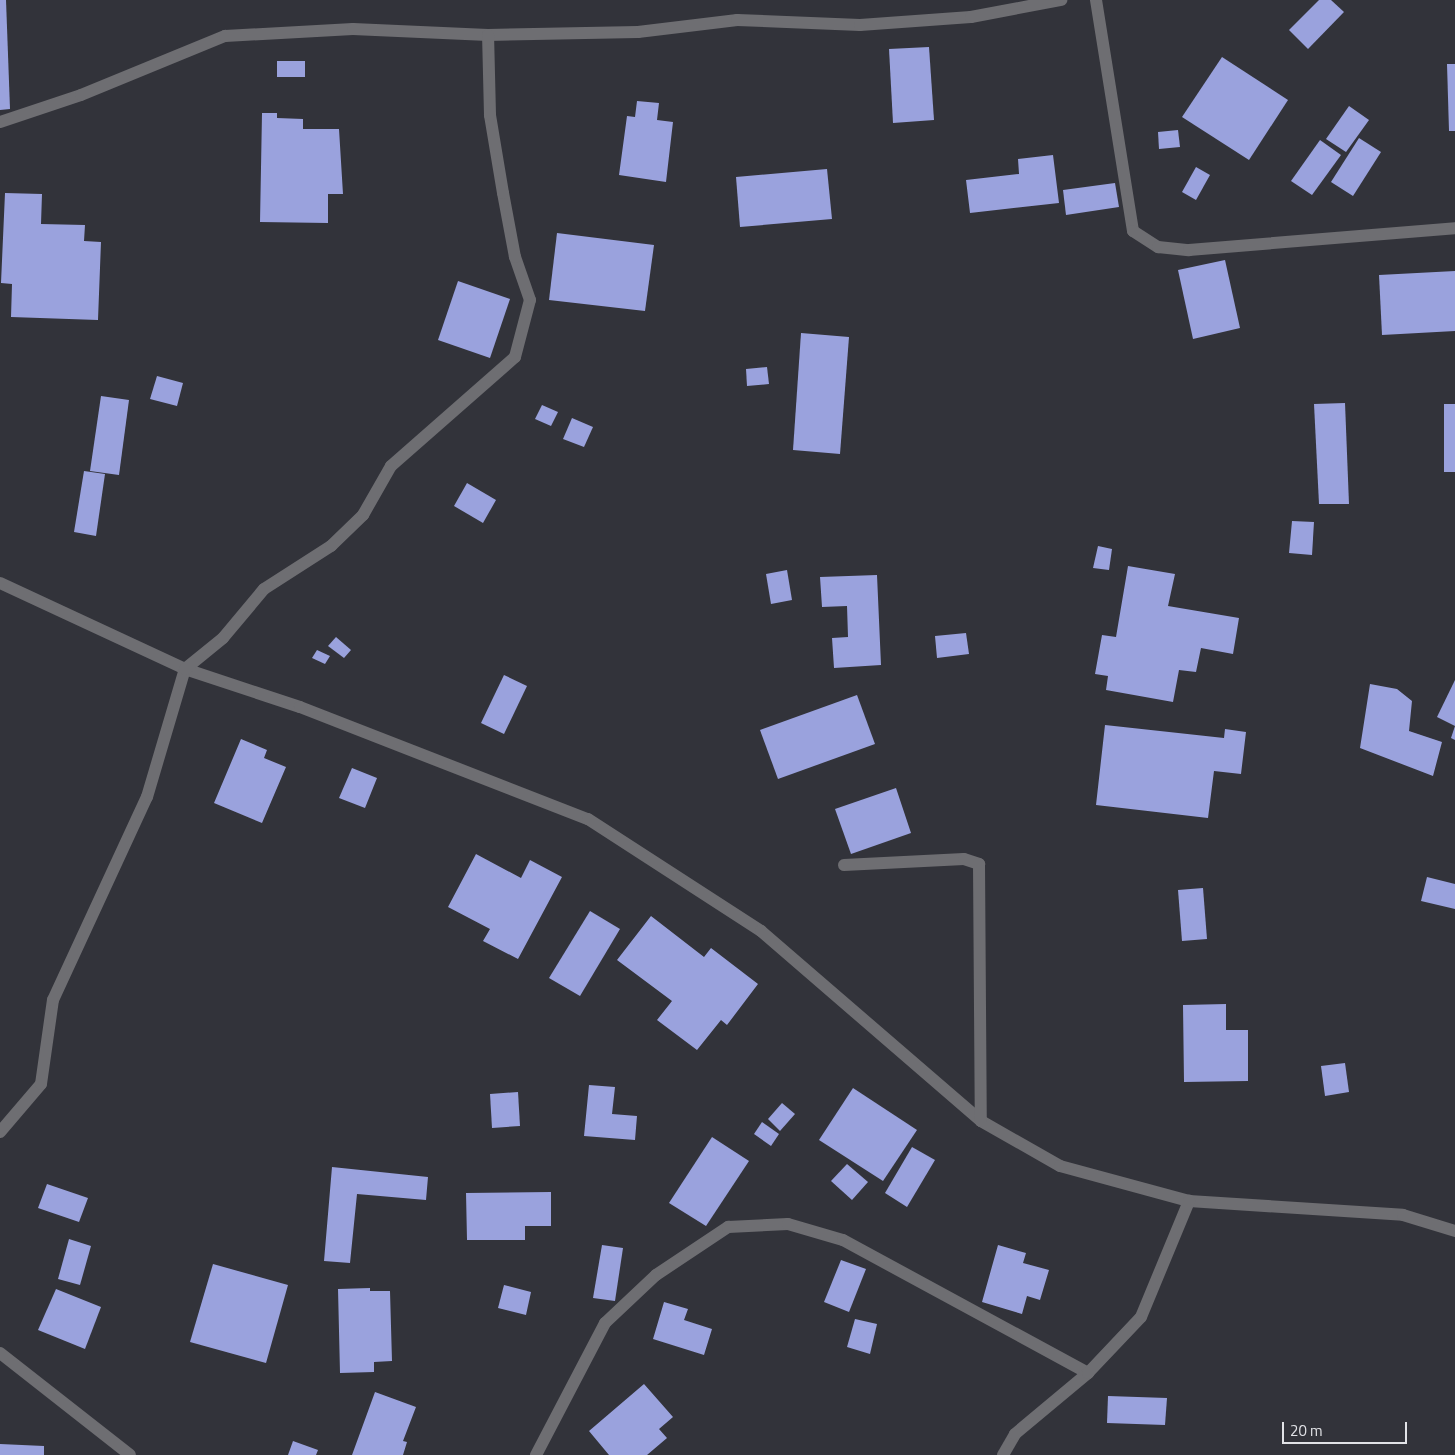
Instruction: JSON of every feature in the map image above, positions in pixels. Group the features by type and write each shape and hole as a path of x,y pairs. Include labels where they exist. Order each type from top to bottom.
{"street":[{"path":"0,122 81,95 225,36 353,29 488,35 638,32 737,20 860,25 971,17 1061,0"},
{"path":"1096,0 1132,231 1158,247 1189,250 1455,228"},
{"path":"0,1132 41,1084 53,1000 147,797 185,669 223,638 264,589 331,546 363,516 391,466 514,357 530,300 515,256 490,115 488,35"},
{"path":"0,583 185,669 309,711 588,819 761,932 980,1120 1060,1166 1189,1201 1403,1215 1455,1231"},
{"path":"844,865 964,859 979,864 980,1120"},
{"path":"1003,1455 1015,1434 1088,1374 1141,1317 1189,1201"},
{"path":"536,1455 605,1323 656,1275 728,1226 788,1224 843,1240 1088,1374"},
{"path":"0,1353 130,1455"}],"building":[{"path":"0,0 6,0 10,109 0,110"},
{"path":"1319,0 1331,0 1344,12 1308,49 1289,30"},
{"path":"929,47 934,120 893,123 889,49"},
{"path":"1222,57 1288,100 1249,160 1182,117"},
{"path":"277,61 305,61 305,77 277,77"},
{"path":"1447,64 1455,64 1455,131 1449,131"},
{"path":"637,101 659,103 657,120 673,122 666,182 619,175 627,116 635,117"},
{"path":"1349,106 1369,120 1346,152 1326,139"},
{"path":"262,113 277,113 277,118 303,119 303,129 339,129 343,194 328,194 328,223 260,222"},
{"path":"1178,130 1180,147 1159,149 1158,132"},
{"path":"1359,138 1381,152 1353,196 1331,182"},
{"path":"1320,140 1341,155 1312,195 1291,181"},
{"path":"1053,155 1059,203 970,213 966,180 1019,174 1018,159"},
{"path":"1196,167 1210,175 1196,200 1182,192"},
{"path":"827,169 832,219 740,227 736,177"},
{"path":"1115,183 1119,207 1066,215 1063,190"},
{"path":"5,193 42,194 41,224 85,225 84,241 101,242 98,320 11,317 12,284 1,283"},
{"path":"557,233 654,245 645,311 549,300"},
{"path":"1225,260 1240,328 1193,339 1178,270"},
{"path":"1455,271 1455,331 1382,335 1379,275"},
{"path":"458,281 510,299 490,358 438,340"},
{"path":"801,333 849,337 840,454 793,450"},
{"path":"767,367 769,384 747,386 746,369"},
{"path":"157,376 183,383 177,406 150,399"},
{"path":"101,396 129,400 119,475 90,471"},
{"path":"1345,403 1349,504 1319,504 1314,404"},
{"path":"1444,404 1455,404 1455,472 1444,472"},
{"path":"542,405 558,412 551,426 535,419"},
{"path":"572,418 593,427 584,447 563,439"},
{"path":"84,471 105,474 96,536 74,532"},
{"path":"467,483 496,500 483,523 454,506"},
{"path":"1292,521 1314,522 1312,555 1289,553"},
{"path":"1098,546 1112,549 1109,570 1093,568"},
{"path":"1128,566 1175,574 1168,606 1239,618 1233,654 1201,648 1196,672 1179,670 1173,702 1106,690 1108,676 1095,674 1102,635 1116,637"},
{"path":"787,570 792,600 771,604 766,574"},
{"path":"877,575 881,665 834,668 832,638 848,637 847,606 822,607 820,577"},
{"path":"966,633 969,654 937,658 935,636"},
{"path":"336,637 351,650 344,658 328,646"},
{"path":"317,650 330,656 325,664 312,658"},
{"path":"504,675 527,686 504,734 481,723"},
{"path":"1455,680 1455,726 1437,717"},
{"path":"1370,684 1397,689 1412,701 1409,731 1442,742 1433,776 1360,748"},
{"path":"857,695 875,744 778,779 760,730"},
{"path":"1105,725 1224,738 1225,729 1246,732 1241,774 1214,771 1208,818 1096,805"},
{"path":"1455,726 1455,740 1451,738"},
{"path":"241,739 267,750 264,758 286,767 262,823 214,803"},
{"path":"352,768 377,778 365,808 339,798"},
{"path":"896,788 911,833 851,854 835,809"},
{"path":"476,854 521,878 530,860 562,877 518,959 483,941 490,929 448,907"},
{"path":"1427,877 1455,884 1455,909 1421,901"},
{"path":"1203,888 1207,939 1182,941 1178,890"},
{"path":"590,911 620,929 580,996 549,978"},
{"path":"651,916 704,957 711,948 758,984 727,1025 721,1020 697,1050 657,1020 672,1001 617,960"},
{"path":"1226,1004 1226,1030 1248,1030 1248,1081 1184,1082 1183,1005"},
{"path":"1345,1063 1349,1092 1325,1096 1321,1066"},
{"path":"589,1085 615,1087 612,1114 637,1116 635,1140 584,1136"},
{"path":"853,1088 917,1130 883,1181 819,1140"},
{"path":"518,1092 520,1126 492,1128 490,1094"},
{"path":"782,1103 795,1114 780,1131 768,1119"},
{"path":"762,1122 779,1134 771,1146 754,1134"},
{"path":"712,1137 749,1161 706,1226 669,1203"},
{"path":"912,1147 935,1160 907,1207 885,1193"},
{"path":"847,1164 868,1182 852,1200 831,1181"},
{"path":"332,1167 428,1177 426,1200 357,1194 350,1263 324,1261"},
{"path":"47,1184 88,1198 79,1222 38,1208"},
{"path":"551,1192 551,1226 525,1226 525,1240 467,1240 466,1193"},
{"path":"69,1239 91,1246 80,1285 58,1279"},
{"path":"602,1245 623,1248 615,1301 593,1298"},
{"path":"998,1245 1026,1253 1023,1263 1049,1270 1040,1300 1027,1296 1022,1314 982,1302"},
{"path":"841,1260 866,1269 849,1312 824,1302"},
{"path":"213,1264 288,1285 266,1363 190,1342"},
{"path":"504,1285 531,1292 526,1315 498,1308"},
{"path":"370,1288 370,1291 390,1291 392,1361 374,1362 374,1372 340,1373 338,1289"},
{"path":"56,1289 101,1307 85,1349 38,1330"},
{"path":"664,1302 688,1309 684,1320 712,1329 704,1355 653,1339"},
{"path":"855,1319 877,1324 870,1354 847,1347"},
{"path":"644,1384 673,1417 659,1429 667,1438 647,1455 609,1455 589,1431"},
{"path":"375,1392 416,1407 403,1441 407,1442 403,1455 352,1455"},
{"path":"1108,1396 1167,1398 1165,1425 1107,1423"},
{"path":"293,1441 318,1450 316,1455 288,1455"},
{"path":"0,1444 44,1446 44,1455 0,1455"}]}
